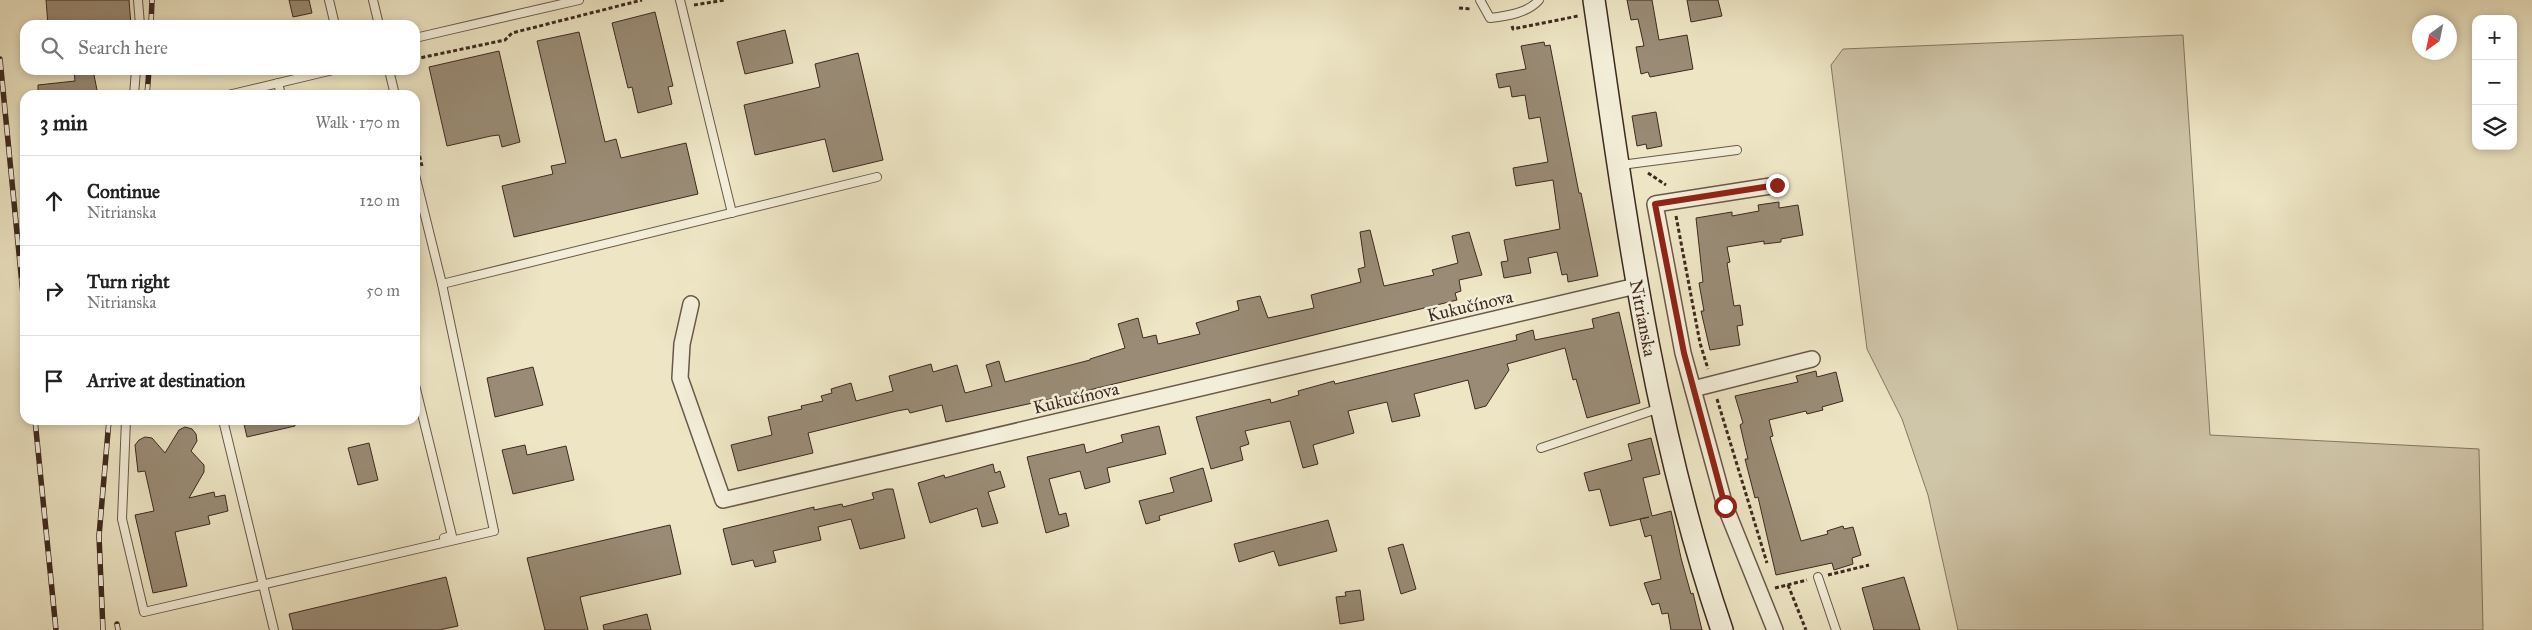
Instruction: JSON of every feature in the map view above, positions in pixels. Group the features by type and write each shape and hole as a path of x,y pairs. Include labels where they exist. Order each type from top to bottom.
{"main road":[{"name":"Nitrianska","path":"1594,0 1636,286 1662,407 1704,570 1722,630"}],"street":[{"name":"Nitrianska","path":"1775,630 1725,506 1684,353 1655,204 1777,185"},
{"name":"Kukučínova","path":"691,304 682,344 680,378 723,500 1636,286"},
{"path":"1693,389 1812,359"}],"lane":[{"path":"138,0 140,20"},
{"path":"329,0 334,20"},
{"path":"373,0 377,20"},
{"path":"420,37 579,0"},
{"path":"1480,0 1490,18 1533,8 1539,0"},
{"path":"680,1 732,213"},
{"path":"134,90 136,75"},
{"path":"249,90 312,75"},
{"path":"390,75 395,90"},
{"path":"278,83 280,90"},
{"path":"1618,166 1737,150"},
{"path":"442,284 877,177"},
{"path":"126,425 122,519 144,612 494,530 442,284 420,195"},
{"path":"263,584 452,536 420,405"},
{"path":"1542,448 1662,407"},
{"path":"224,425 274,630"},
{"path":"1818,577 1836,630"}],"path":[{"path":"420,59 505,40 512,33 642,0"},
{"path":"680,1 698,7 725,0"},
{"path":"420,158 422,167"},
{"path":"1647,173 1670,189 1700,343 1769,569"},
{"path":"1772,579 1775,588 1869,565"},
{"path":"1788,585 1806,630"}],"shaded area":[{"path":"2183,35 2210,435 2479,449 2483,630 1958,630 1928,495 1902,419 1867,349 1831,65 1843,49"}],"building":[{"path":"46,0 129,0 131,20 48,20"},
{"path":"289,0 309,0 312,13 293,17"},
{"path":"1627,0 1652,0 1659,40 1687,35 1693,69 1650,77 1648,72 1641,74 1636,47 1644,46 1638,19 1631,20"},
{"path":"1687,0 1718,0 1722,16 1691,22"},
{"path":"655,12 673,86 668,87 672,104 638,113 632,87 628,88 612,23"},
{"path":"785,30 793,63 745,74 737,42"},
{"path":"579,32 605,142 616,139 621,158 686,143 698,194 514,237 502,186 553,174 551,166 566,163 537,41"},
{"path":"1544,42 1545,46 1550,45 1579,193 1581,193 1598,276 1568,282 1567,274 1562,275 1557,252 1528,258 1531,273 1504,278 1501,262 1508,261 1504,240 1560,229 1553,180 1516,186 1513,168 1548,162 1540,117 1529,119 1525,95 1512,97 1510,86 1499,88 1496,74 1526,69 1521,46"},
{"path":"499,51 520,142 502,147 499,135 447,146 429,67"},
{"path":"858,53 883,160 833,172 825,139 755,155 744,105 820,87 815,64"},
{"path":"74,75 94,75 97,90 38,90 38,85 75,81"},
{"path":"1656,112 1662,146 1647,149 1646,144 1637,146 1632,116"},
{"path":"1779,202 1779,208 1798,205 1803,235 1781,239 1781,242 1764,244 1764,241 1727,247 1730,262 1727,263 1734,306 1740,305 1743,325 1737,326 1740,345 1710,350 1701,311 1704,311 1699,283 1703,282 1696,218 1732,212 1732,216 1759,211 1758,205"},
{"path":"1370,230 1384,286 1434,275 1432,270 1458,263 1452,236 1469,232 1482,275 1459,280 1461,291 1455,293 1457,300 1069,395 946,422 942,405 910,413 908,409 808,433 813,453 738,471 731,445 772,435 768,417 802,409 801,406 823,401 821,396 832,393 831,389 851,383 856,401 893,391 889,376 931,364 933,372 957,365 965,393 992,386 986,365 999,361 1005,382 1090,360 1125,348 1118,324 1138,318 1143,338 1156,335 1158,344 1200,334 1196,323 1239,310 1237,301 1260,296 1268,318 1314,308 1311,295 1361,282 1358,269 1365,267 1360,232"},
{"path":"1619,312 1640,403 1587,418 1576,379 1573,380 1565,348 1507,364 1509,370 1486,406 1475,409 1468,380 1414,394 1420,416 1392,422 1387,402 1348,411 1354,433 1313,445 1318,464 1303,468 1290,421 1245,431 1249,444 1240,447 1243,460 1211,469 1196,417 1270,399 1271,403 1299,395 1298,391 1334,381 1335,384 1517,340 1516,335 1533,330 1535,340 1594,328 1592,319"},
{"path":"533,367 543,405 495,417 487,378"},
{"path":"1816,371 1817,377 1836,372 1843,401 1822,407 1823,410 1807,414 1806,411 1769,420 1773,436 1770,437 1801,541 1828,534 1827,531 1843,526 1844,529 1853,527 1861,555 1852,558 1853,564 1834,570 1832,563 1776,575 1758,497 1755,498 1745,459 1748,459 1740,425 1743,423 1735,396 1798,382 1796,376"},
{"path":"244,425 295,425 295,426 247,437"},
{"path":"1159,426 1166,454 1107,468 1110,482 1085,489 1080,471 1049,479 1059,515 1066,513 1069,526 1046,533 1027,457 1084,444 1086,453 1123,442 1121,435"},
{"path":"185,427 192,429 196,434 197,441 191,451 204,465 204,472 189,498 214,492 215,497 225,495 228,511 208,516 210,524 175,532 187,586 153,593 135,515 154,511 145,471 138,472 135,445 145,437 152,438 165,453 179,430"},
{"path":"1651,438 1660,474 1643,478 1652,516 1671,511 1681,558 1691,594 1693,593 1702,630 1671,630 1668,613 1662,614 1659,603 1652,605 1644,583 1661,579 1651,535 1645,537 1640,519 1610,526 1600,489 1589,491 1584,473 1632,460 1628,444"},
{"path":"369,443 378,480 358,485 348,448"},
{"path":"525,445 527,455 566,446 574,480 513,494 502,450"},
{"path":"993,464 995,473 1000,471 1005,487 988,492 998,523 982,527 977,508 930,523 918,483 944,475 945,478"},
{"path":"1203,468 1212,501 1159,516 1160,520 1146,524 1139,501 1174,492 1170,478"},
{"path":"893,489 905,538 860,549 851,519 818,527 821,540 773,551 776,562 755,567 753,560 732,565 723,529 814,507 814,510 842,504 843,507 874,499 872,493"},
{"path":"1328,520 1337,551 1279,566 1274,551 1239,562 1234,544"},
{"path":"670,525 681,574 580,597 588,630 545,630 527,558"},
{"path":"1403,544 1416,589 1401,594 1388,548"},
{"path":"446,577 458,626 439,630 293,630 289,614"},
{"path":"1904,577 1920,630 1874,630 1862,588"},
{"path":"1360,590 1364,620 1340,624 1336,597 1346,596 1345,592"},
{"path":"647,614 651,630 604,630 603,625"}],"railway":[{"path":"151,20 152,0"},
{"path":"0,59 20,264"},
{"path":"147,90 149,75"},
{"path":"36,425 56,630"},
{"path":"103,630 99,536 109,425"},
{"path":"117,624 118,630"}],"route":[{"path":"1725,506 1684,353 1655,204 1777,185"}]}
